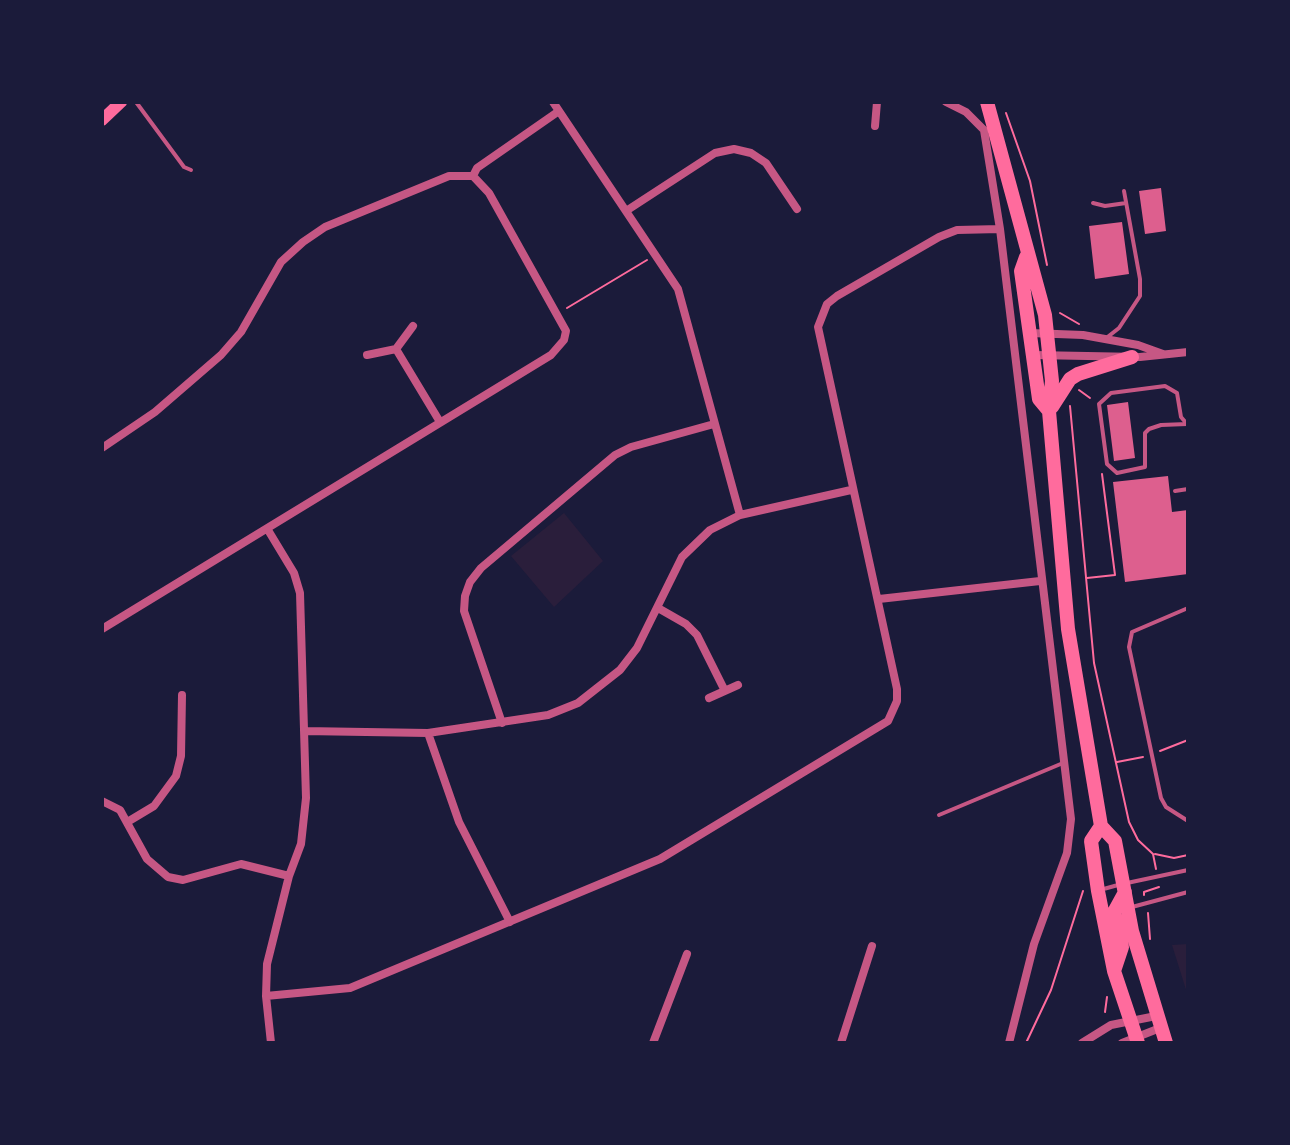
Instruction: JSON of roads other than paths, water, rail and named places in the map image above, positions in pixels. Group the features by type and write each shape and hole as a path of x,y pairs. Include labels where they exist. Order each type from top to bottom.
{"main road":[{"path":"102,120 121,102"},
{"path":"987,102 1011,183 1026,257 1039,286 1046,331 1041,354"},
{"path":"1026,257 1021,271 1030,333 1041,354 1049,411 1068,629 1101,826 1115,841 1126,886 1114,912 1114,971 1129,1019 1132,1042"},
{"path":"1049,411 1074,377 1132,357"},
{"path":"1101,826 1091,841 1091,889 1114,912 1166,1043"}],"street":[{"path":"553,102 678,289 740,515"},
{"path":"875,126 877,102"},
{"path":"946,102 966,112 984,130 1000,229 1071,819 1067,853 1034,944 1009,1043"},
{"path":"473,176 477,168 559,111"},
{"path":"626,211 715,153 734,149 751,153 766,163 797,209"},
{"path":"102,448 155,412 221,355 241,332 281,262 303,242 325,227 449,176 473,176 489,193 559,313 566,331 564,340 551,355 102,629"},
{"path":"266,996 350,988 660,859 888,721 897,701 897,689 819,338 821,315 837,296 939,237 957,230 1000,229"},
{"path":"367,355 396,349 413,326"},
{"path":"1030,333 1046,331 1105,339 1164,354"},
{"path":"396,349 440,422"},
{"path":"1041,354 1132,357 1188,352"},
{"path":"502,723 464,611 470,582 481,568 615,455 631,447 714,424"},
{"path":"304,731 428,733 548,715 578,703 620,670 637,648 658,608 670,576 692,544 710,530 740,515 851,490"},
{"path":"268,530 294,573 300,593 306,798 301,844 289,876 267,964 266,996 271,1043"},
{"path":"879,599 1040,581"},
{"path":"658,608 686,624 697,635 725,691"},
{"path":"709,698 738,685"},
{"path":"129,821 154,806 176,776 181,756 182,695"},
{"path":"428,733 459,822 510,922"},
{"path":"102,801 120,810 129,821 147,859 168,877 183,880 241,864 289,876"},
{"path":"841,1043 872,946"},
{"path":"653,1043 687,954"},
{"path":"1082,1043 1102,1029 1129,1019 1158,1022"},
{"path":"1132,1042 1158,1022"}],"lane":[{"path":"136,102 184,167 191,170"},
{"path":"1105,339 1119,328 1140,296 1140,279 1124,191"},
{"path":"1093,203 1105,206 1126,203"},
{"path":"1165,386 1177,393 1181,417 1188,424 1149,429 1145,433 1145,467 1117,473 1107,464 1099,404 1111,393 1165,386"},
{"path":"1175,491 1188,489"},
{"path":"1188,608 1132,632 1129,647 1161,798 1166,807 1188,821"},
{"path":"939,815 1063,763"},
{"path":"1091,889 1126,886 1188,870"},
{"path":"1114,912 1188,892"}]}
